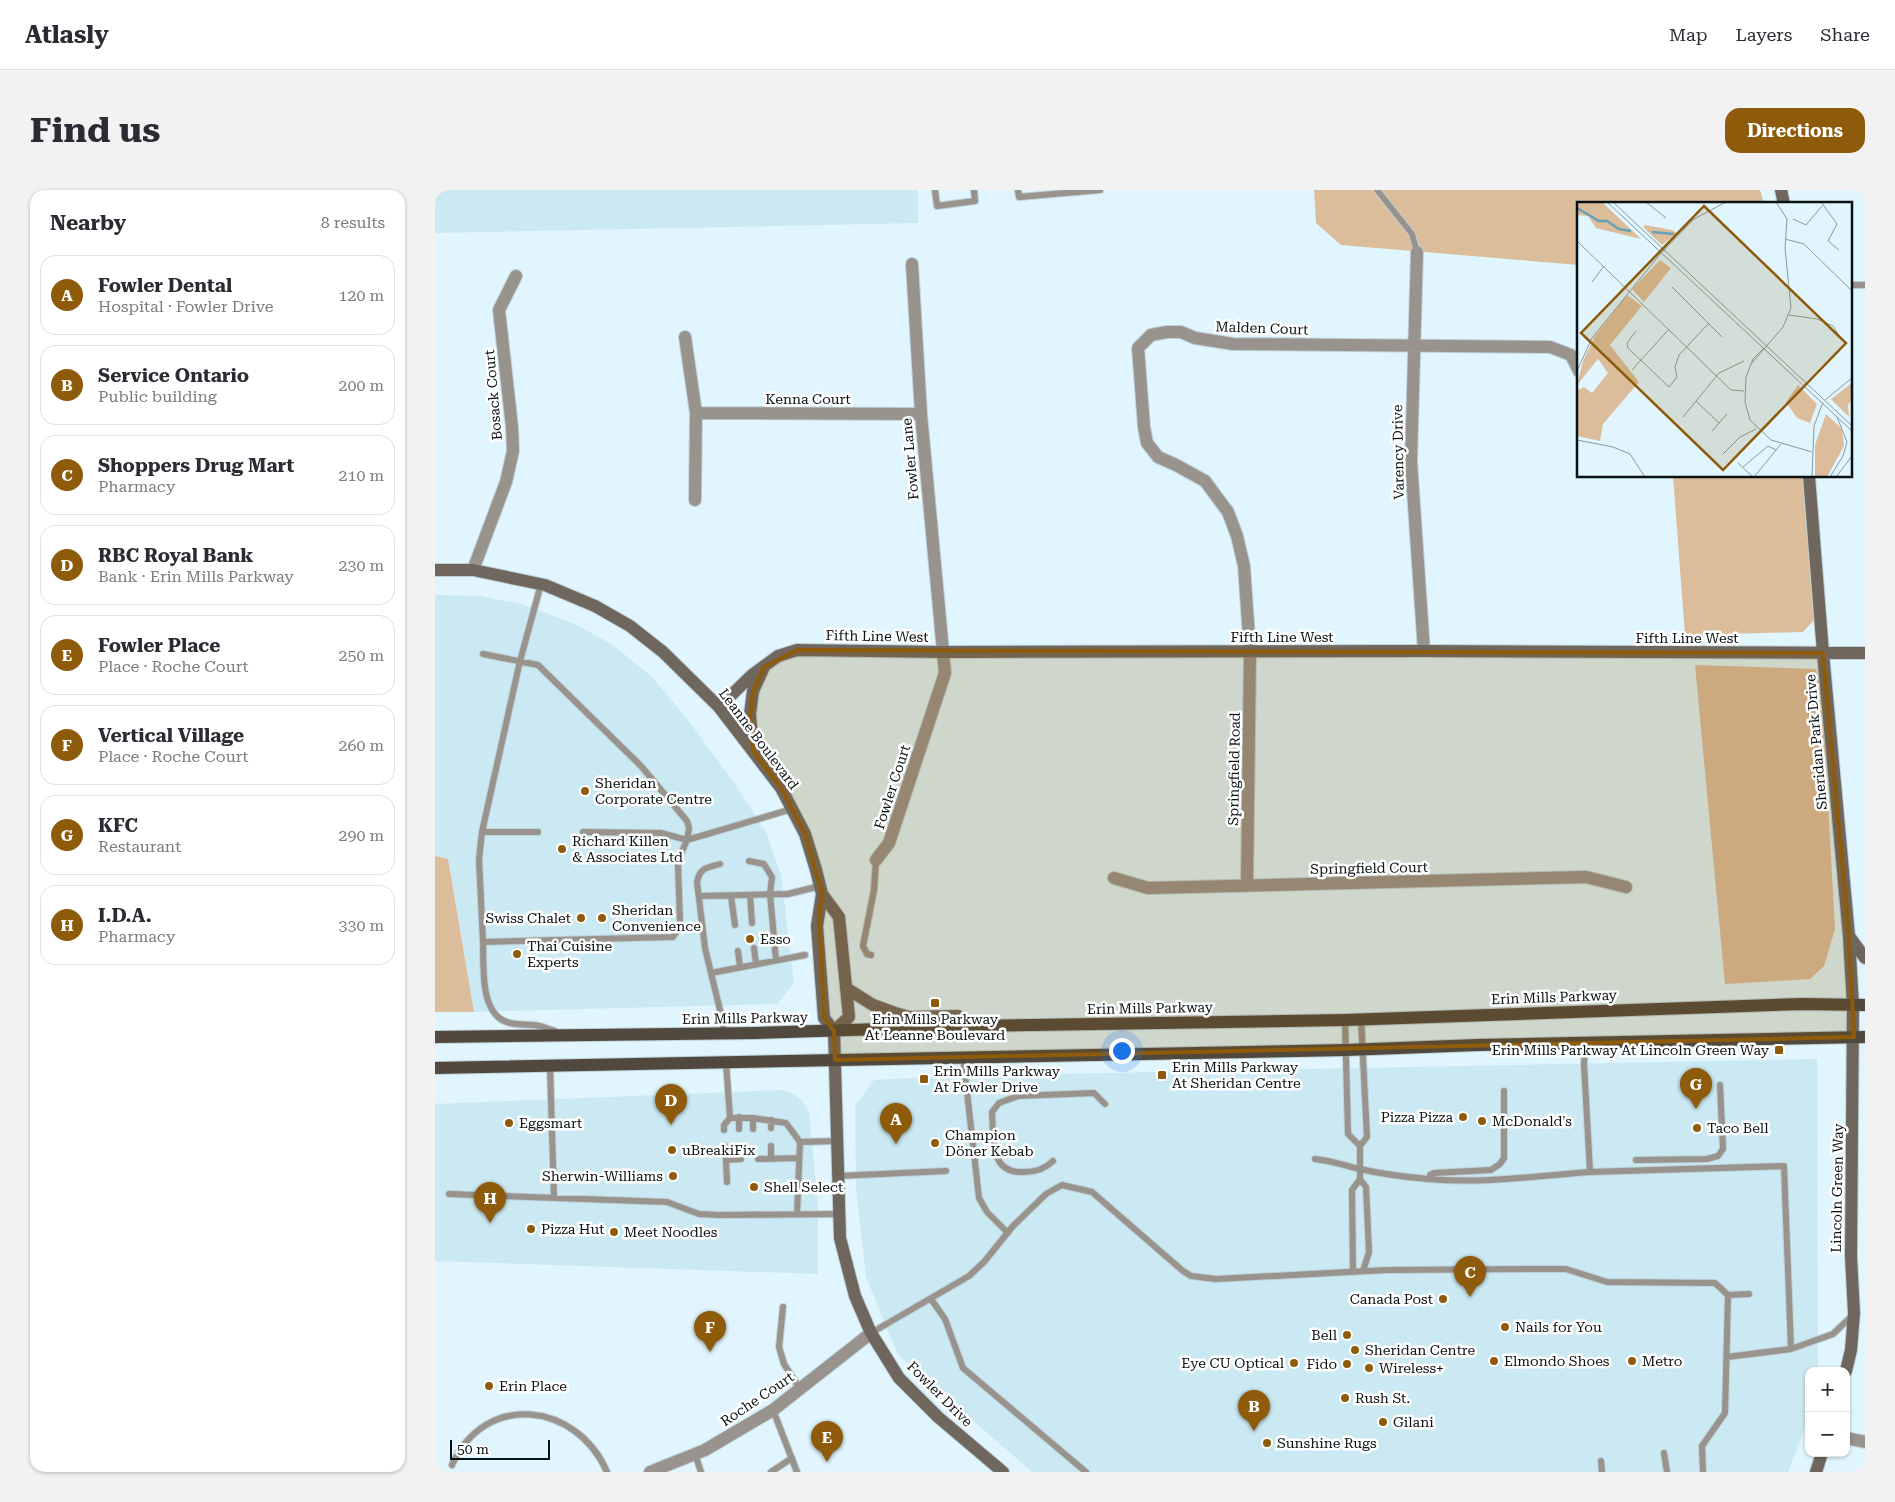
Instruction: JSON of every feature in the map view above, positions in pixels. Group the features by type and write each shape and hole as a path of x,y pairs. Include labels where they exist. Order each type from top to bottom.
{"main road":[{"name":"Erin Mills Parkway","path":"435,1037 834,1032 976,1026 1345,1020 1793,1004 1859,1006"},
{"path":"435,1068 963,1056 1346,1050 1585,1042 1859,1037"}],"street":[{"name":"Varency Drive","path":"1417,252 1411,461 1424,651"},
{"name":"Fowler Lane","path":"912,264 921,414 944,652"},
{"name":"Bosack Court","path":"473,570 506,482 513,451 499,310 516,276"},
{"name":"Malden Court","path":"1251,652 1243,566 1228,512 1205,481 1158,457 1147,443 1138,348 1151,335 1181,332 1195,338 1233,344 1550,347 1571,355 1577,367"},
{"path":"685,337 696,413 695,500"},
{"name":"Kenna Court","path":"696,413 921,414"},
{"name":"Sheridan Park Drive","path":"1809,478 1849,936 1859,1006"},
{"name":"Leanne Boulevard","path":"435,570 473,570 541,584 595,606 630,626 663,652 719,707 781,788 805,834 817,870 821,890 817,926 824,1018 834,1032 849,1017 839,917 821,890"},
{"name":"Fifth Line West","path":"719,707 752,675 778,656 797,650 944,652 1424,651 1865,653"},
{"name":"Fowler Court","path":"876,860 889,843 939,692 945,673 944,652"},
{"name":"Springfield Road","path":"1247,886 1251,652"},
{"path":"753,752 749,719 753,691 764,667"},
{"name":"Springfield Court","path":"1114,878 1148,888 1586,877 1625,887"},
{"path":"1849,936 1865,958"},
{"path":"846,988 873,1005 895,1013 909,1016 958,1016 976,1026"},
{"name":"Lincoln Green Way","path":"1847,1367 1851,1350 1854,1313 1851,1247 1859,1006"},
{"name":"Fowler Drive","path":"834,1032 840,1238 855,1296 871,1333 899,1378 938,1417 1003,1472"},
{"name":"Roche Court","path":"650,1472 705,1450 773,1410 871,1333"},
{"path":"1850,1439 1865,1442"},
{"path":"1816,1472 1821,1457"}],"lane":[{"path":"935,190 937,206 975,201 974,190"},
{"path":"1018,190 1019,197 1100,190"},
{"path":"1377,190 1412,234 1417,252"},
{"path":"541,584 519,661 482,832 479,858 486,996 494,1013 505,1022 534,1024 568,1036"},
{"path":"483,654 538,665 641,766 687,821 689,828 687,840 679,861 680,921 678,930 673,937 483,942"},
{"path":"583,832 661,833 687,840 792,809"},
{"path":"482,832 538,832"},
{"name":"Fowler Court","path":"871,955 867,954 863,946 874,890 876,860"},
{"path":"749,861 764,864 772,877 770,894 776,960"},
{"path":"721,864 705,868 699,873 697,882 705,948 724,1033"},
{"path":"700,896 788,894 821,890"},
{"path":"750,895 752,923"},
{"path":"731,896 735,925"},
{"path":"755,948 756,964"},
{"path":"739,951 740,967"},
{"path":"711,973 805,954"},
{"path":"1361,1019 1367,1137 1360,1146 1359,1169 1360,1179 1366,1187 1369,1252 1363,1271"},
{"path":"1345,1020 1349,1134 1360,1146"},
{"path":"1585,1042 1584,1064 1590,1172"},
{"path":"963,1056 979,1198 987,1212 1007,1232"},
{"path":"726,1062 730,1118"},
{"path":"550,1066 553,1197"},
{"path":"1636,1160 1718,1156 1723,1149 1720,1085"},
{"path":"1429,1179 1433,1172 1491,1170 1500,1164 1504,1158 1503,1091"},
{"path":"1053,1161 1034,1172 1020,1172 1004,1168 996,1158 992,1112 999,1103 1018,1096 1093,1092 1105,1104"},
{"path":"739,1117 739,1129"},
{"path":"724,1130 724,1124 730,1118 753,1118 786,1123 800,1142 797,1214"},
{"path":"753,1118 753,1129"},
{"path":"771,1120 771,1128"},
{"path":"800,1142 837,1141"},
{"path":"725,1146 727,1182"},
{"path":"726,1160 740,1159 739,1146"},
{"path":"771,1146 771,1158"},
{"path":"758,1159 799,1158"},
{"path":"1315,1159 1336,1161 1359,1169 1429,1179 1465,1181 1590,1172 1784,1166 1791,1349"},
{"path":"838,1176 946,1171"},
{"path":"1353,1272 1352,1190 1360,1179"},
{"path":"871,1333 969,1276 985,1262 1007,1232 1046,1194 1062,1185 1092,1192 1191,1276 1216,1279 1430,1269 1566,1269 1607,1282 1715,1283 1728,1294 1749,1294"},
{"path":"449,1194 667,1202 699,1214 839,1214"},
{"path":"1703,1472 1702,1446 1725,1413 1728,1294"},
{"path":"931,1299 945,1319 963,1368 1086,1472"},
{"path":"783,1307 779,1348 784,1364 800,1389"},
{"path":"1727,1357 1791,1349 1833,1334 1854,1313"},
{"path":"773,1410 797,1472"},
{"path":"452,1465 463,1444 481,1428 502,1417 524,1413 535,1414 558,1422 578,1434 587,1442 607,1472"},
{"path":"695,1454 701,1472"},
{"path":"1664,1454 1667,1472"},
{"path":"771,1472 792,1458"},
{"path":"1601,1461 1602,1472"}],"highlighted area":[{"path":"797,650 1823,653 1849,936 1854,1037 835,1060 834,1031 824,1018 819,914 822,894 805,834 781,788 753,751 750,719 753,691 764,667"}],"shaded area":[{"path":"435,190 918,190 918,223 435,233"},
{"path":"1314,190 1760,190 1763,202 1577,202 1577,265 1341,245 1316,223"},
{"path":"1673,478 1804,478 1816,618 1803,632 1685,635"},
{"name":"Sheridan Corporate Centre","path":"435,595 480,596 522,604 577,625 613,645 653,678 688,720 732,780 766,832 781,875 794,983 777,1004 474,1012 448,859 435,856"},
{"path":"1695,665 1815,669 1821,678 1835,929 1824,966 1810,979 1725,984"},
{"path":"435,856 448,859 474,1012 435,1012"},
{"path":"1817,1059 1818,1367 1805,1367 1805,1427 1788,1472 1032,1472 898,1355 866,1277 856,1188 855,1106 874,1080 950,1076"},
{"path":"783,1090 793,1094 802,1101 809,1111 818,1205 818,1274 435,1261 435,1104"}],"place":[{"name":"Sheridan Corporate Centre","path":"585,791"},
{"name":"Richard Killen & Associates Ltd","path":"562,849"},
{"name":"Swiss Chalet","path":"581,918"},
{"name":"Sheridan Convenience","path":"602,918"},
{"name":"Esso","path":"750,939"},
{"name":"Thai Cuisine Experts","path":"517,954"},
{"name":"Erin Mills Parkway At Leanne Boulevard","path":"935,1003"},
{"name":"Erin Mills Parkway At Lincoln Green Way","path":"1779,1050"},
{"name":"Erin Mills Parkway At Sheridan Centre","path":"1162,1075"},
{"name":"Erin Mills Parkway At Fowler Drive","path":"924,1079"},
{"name":"KFC","path":"1696,1109"},
{"name":"Pizza Pizza","path":"1463,1117"},
{"name":"McDonald's","path":"1482,1121"},
{"name":"Eggsmart","path":"509,1123"},
{"name":"RBC Royal Bank","path":"671,1125"},
{"name":"Taco Bell","path":"1697,1128"},
{"name":"Champion Döner Kebab","path":"935,1143"},
{"name":"Fowler Dental","path":"896,1144"},
{"name":"uBreakiFix","path":"672,1150"},
{"name":"Sherwin-Williams","path":"673,1176"},
{"name":"Shell Select","path":"754,1187"},
{"name":"I.D.A.","path":"490,1223"},
{"name":"Pizza Hut","path":"531,1229"},
{"name":"Meet Noodles","path":"614,1232"},
{"name":"Shoppers Drug Mart","path":"1470,1297"},
{"name":"Canada Post","path":"1443,1299"},
{"name":"Nails for You","path":"1505,1327"},
{"name":"Bell","path":"1347,1335"},
{"name":"Sheridan Centre","path":"1355,1350"},
{"name":"Vertical Village","path":"710,1352"},
{"name":"Elmondo Shoes","path":"1494,1361"},
{"name":"Metro","path":"1632,1361"},
{"name":"Eye CU Optical","path":"1294,1363"},
{"name":"Fido","path":"1347,1364"},
{"name":"Wireless+","path":"1369,1368"},
{"name":"Erin Place","path":"489,1386"},
{"name":"Rush St.","path":"1345,1398"},
{"name":"Gilani","path":"1383,1422"},
{"name":"Service Ontario","path":"1254,1431"},
{"name":"Sunshine Rugs","path":"1267,1443"},
{"name":"Fowler Place","path":"827,1462"}]}
